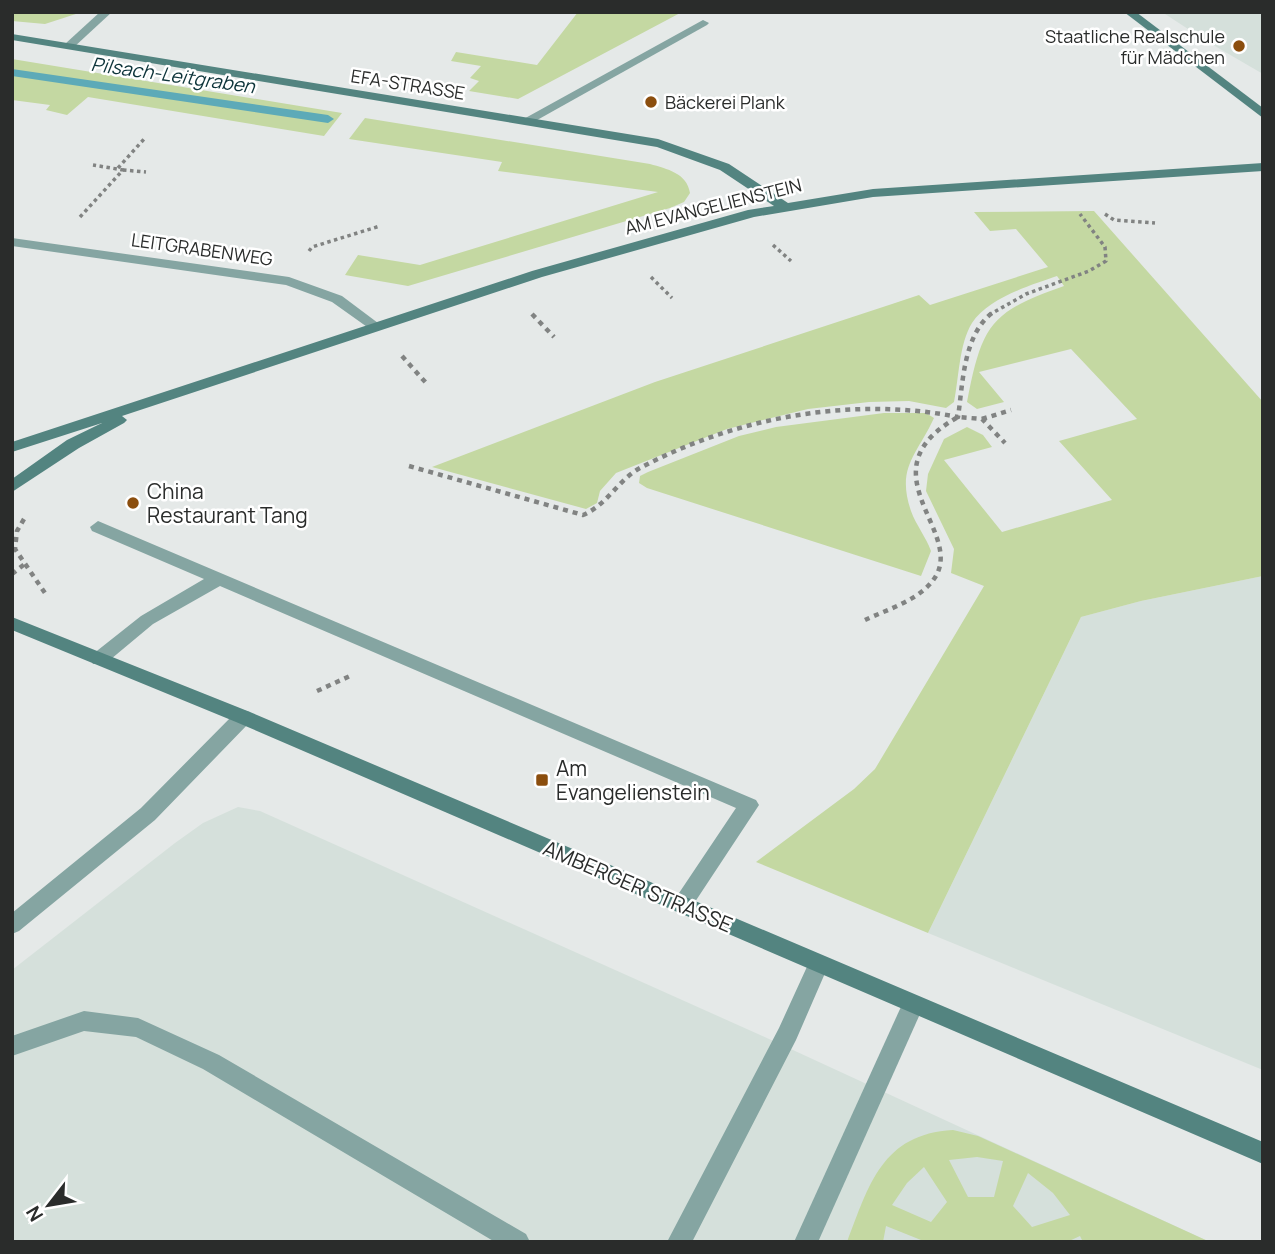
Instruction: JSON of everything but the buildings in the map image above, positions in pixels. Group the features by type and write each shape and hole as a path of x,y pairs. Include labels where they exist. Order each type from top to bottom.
{"street":[{"path":"69,46 107,12"},
{"path":"1129,12 1263,114"},
{"path":"526,121 703,23"},
{"name":"EFA-STRASSE","path":"12,37 658,143 699,154 734,170 783,206"},
{"name":"AM EVANGELIENSTEIN","path":"12,447 578,261 783,206 884,192 1263,167"},
{"name":"LEITGRABENWEG","path":"12,242 289,281 337,299 375,326"},
{"name":"AM EVANGELIENSTEIN","path":"12,488 73,444 191,386"},
{"path":"97,527 749,805 682,905"},
{"path":"99,659 147,620 218,579"},
{"name":"AMBERGER STRASSE","path":"12,623 243,717 1263,1153"},
{"path":"12,925 148,814 243,717"},
{"path":"679,1242 788,1033 818,964"},
{"path":"806,1242 913,1005"},
{"path":"12,1046 84,1021 138,1028 211,1062 518,1242"}],"path":[{"path":"77,221 145,138"},
{"path":"93,165 146,173"},
{"path":"865,620 918,592 937,573 940,564 939,545 922,510 914,475 930,439 958,417 974,331 988,313 1016,297 1106,261 1105,247 1056,182"},
{"path":"1098,209 1114,220 1155,223"},
{"path":"289,281 312,247 380,226"},
{"path":"764,237 791,261"},
{"path":"646,272 672,298"},
{"path":"527,308 554,337"},
{"path":"397,350 427,384"},
{"path":"409,466 583,515 601,508 616,484 642,466 699,443 766,424 894,406 982,419 1011,410"},
{"path":"982,419 1005,443"},
{"path":"12,574 26,563"}],"shaded area":[{"name":"Staatliche Realschule für Mädchen","path":"1162,12 1263,12 1263,74 1208,42"},
{"path":"1263,576 1263,1070 928,933 1081,617 1141,601"},
{"path":"238,807 260,811 758,1034 1210,1242 12,1242 12,970 175,843 203,823"}],"green space":[{"path":"12,12 82,12 45,24 12,21"},
{"path":"578,12 682,12 518,99 469,91 479,81 470,78 481,66 451,61 456,52 537,65"},
{"path":"12,59 342,113 324,136 88,97 67,115 46,110 50,105 12,100"},
{"path":"365,118 650,164 681,176 690,193 684,202 670,208 408,286 345,275 358,255 420,265 658,192 498,171 502,162 349,139"},
{"path":"1094,211 1263,402 1263,576 1141,601 1081,617 928,933 756,862 854,789 875,769 984,586 951,573 954,549 926,491 928,474 944,439 967,427 983,435 992,447 944,460 1002,532 1112,500 1059,441 1137,419 1071,349 979,372 1004,402 977,409 967,402 978,355 993,325 1019,304 1064,286 1057,276 1011,294 979,314 964,341 954,402 946,408 909,401 869,402 808,409 727,429 616,473 600,491 597,503 586,509 432,467 655,382 919,295 930,305 1048,267 1016,229 990,231 974,212"},
{"path":"884,413 926,413 934,418 911,462 906,483 911,511 931,551 921,576 647,488 639,483 640,476 648,472 739,436 776,427"},
{"path":"953,1130 978,1136 1210,1242 1083,1242 1080,1236 1067,1242 926,1242 886,1226 883,1242 847,1242 871,1183 882,1166 894,1152 910,1141","holes":["977,1157 1003,1161 994,1197 968,1197 949,1160","924,1167 947,1202 931,1222 892,1205 907,1183","1028,1173 1053,1193 1070,1215 1032,1227 1013,1206"]}],"waterway":[{"name":"Pilsach-Leitgraben","path":"12,72 328,119"}],"place":[{"name":"Staatliche Realschule für Mädchen","path":"1239,46"},
{"name":"Bäckerei Plank","path":"651,102"},
{"name":"China Restaurant Tang","path":"133,503"},
{"name":"Am Evangelienstein","path":"542,780"}]}
